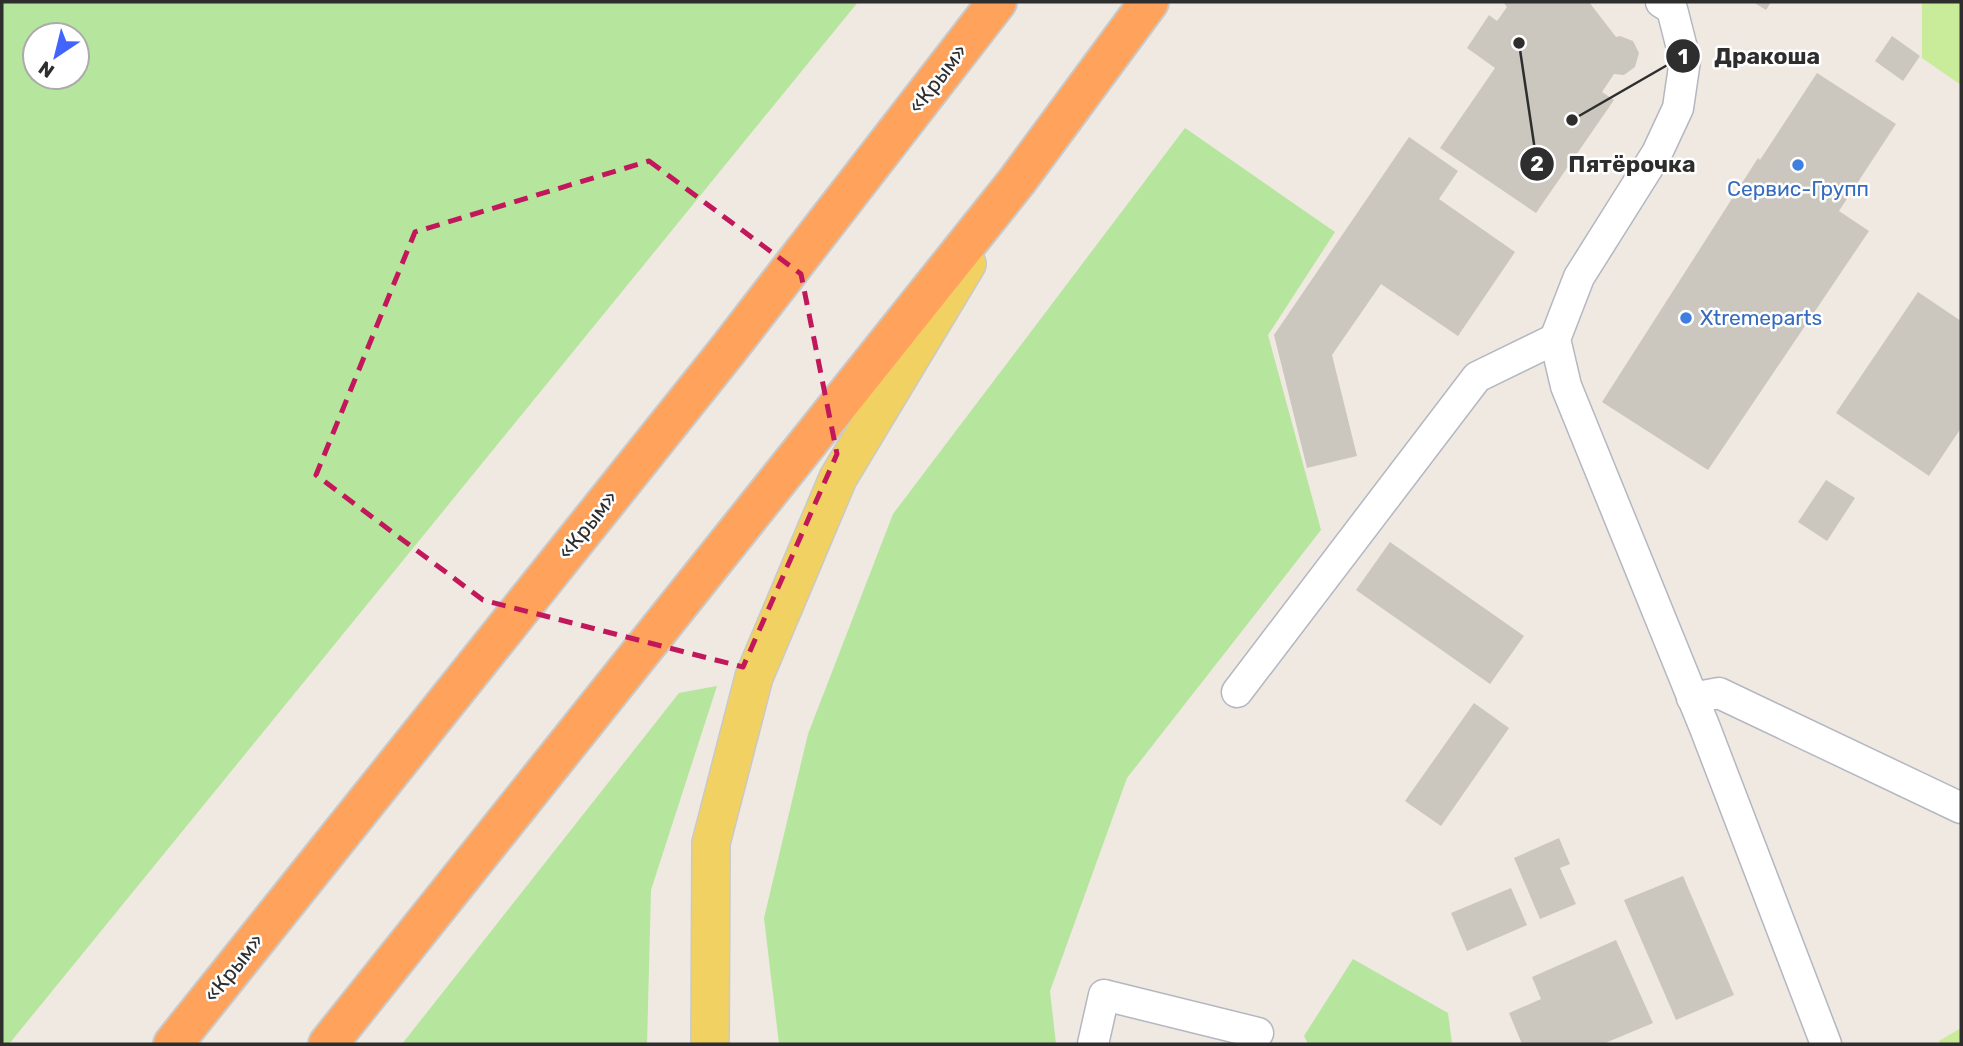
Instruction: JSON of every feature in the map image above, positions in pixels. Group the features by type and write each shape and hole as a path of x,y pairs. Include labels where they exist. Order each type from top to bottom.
{"highway":[{"name":"«Крым»","path":"173,1044 727,351 997,2"},
{"path":"328,1044 1017,181 1149,2"}],"main road":[{"path":"710,1044 711,844 754,677 838,478 1017,181"}],"lane":[{"path":"1661,2 1672,9 1685,60 1678,108 1657,153 1579,277 1555,339 1566,386 1710,740 1826,1044"},
{"path":"1237,692 1477,377 1555,339"},
{"path":"1692,698 1719,693 1961,808"},
{"path":"1093,1044 1104,995 1258,1033"}],"highlighted area":[{"path":"649,161 801,274 837,454 743,667 483,600 316,475 415,232"}],"green space":[{"path":"2,2 858,2 9,1044 2,1044"},
{"path":"1922,2 1961,2 1961,85 1922,58"},
{"path":"1185,128 1335,232 1268,335 1321,530 1127,778 1050,991 1056,1044 779,1044 764,918 808,734 893,514"},
{"path":"717,686 651,890 647,1044 402,1044 679,693"},
{"path":"1353,959 1448,1013 1452,1044 1308,1044 1304,1036"},
{"path":"1961,1028 1961,1044 1940,1044 1939,1041"}],"building":[{"path":"1503,2 1589,2 1616,37 1633,41 1639,53 1635,67 1624,75 1614,74 1602,92 1614,100 1536,213 1440,148 1495,68 1467,48 1489,15 1497,21 1507,7"},
{"path":"1753,2 1771,2 1766,10"},
{"path":"1892,36 1920,56 1903,81 1875,61"},
{"path":"1817,73 1896,124 1839,211 1869,231 1708,470 1602,402 1758,158 1760,160"},
{"path":"1409,137 1458,171 1439,199 1515,252 1458,336 1381,284 1332,355 1357,456 1307,468 1274,335"},
{"path":"1918,292 1961,321 1961,428 1929,476 1836,413"},
{"path":"1826,480 1855,498 1827,541 1798,522"},
{"path":"1390,542 1524,636 1490,684 1356,590"},
{"path":"1474,703 1509,728 1441,826 1405,801"},
{"path":"1559,838 1570,864 1560,868 1576,904 1540,919 1514,858"},
{"path":"1683,876 1734,995 1676,1020 1624,900"},
{"path":"1511,888 1527,925 1467,951 1451,913"},
{"path":"1616,940 1653,1023 1603,1044 1522,1044 1509,1013 1541,999 1532,977"}],"place":[{"name":"Пятёрочка","path":"1519,43"},
{"name":"Дракоша","path":"1572,120"},
{"name":"Сервис-Групп","path":"1798,165"},
{"name":"Xtremeparts","path":"1686,318"}]}
